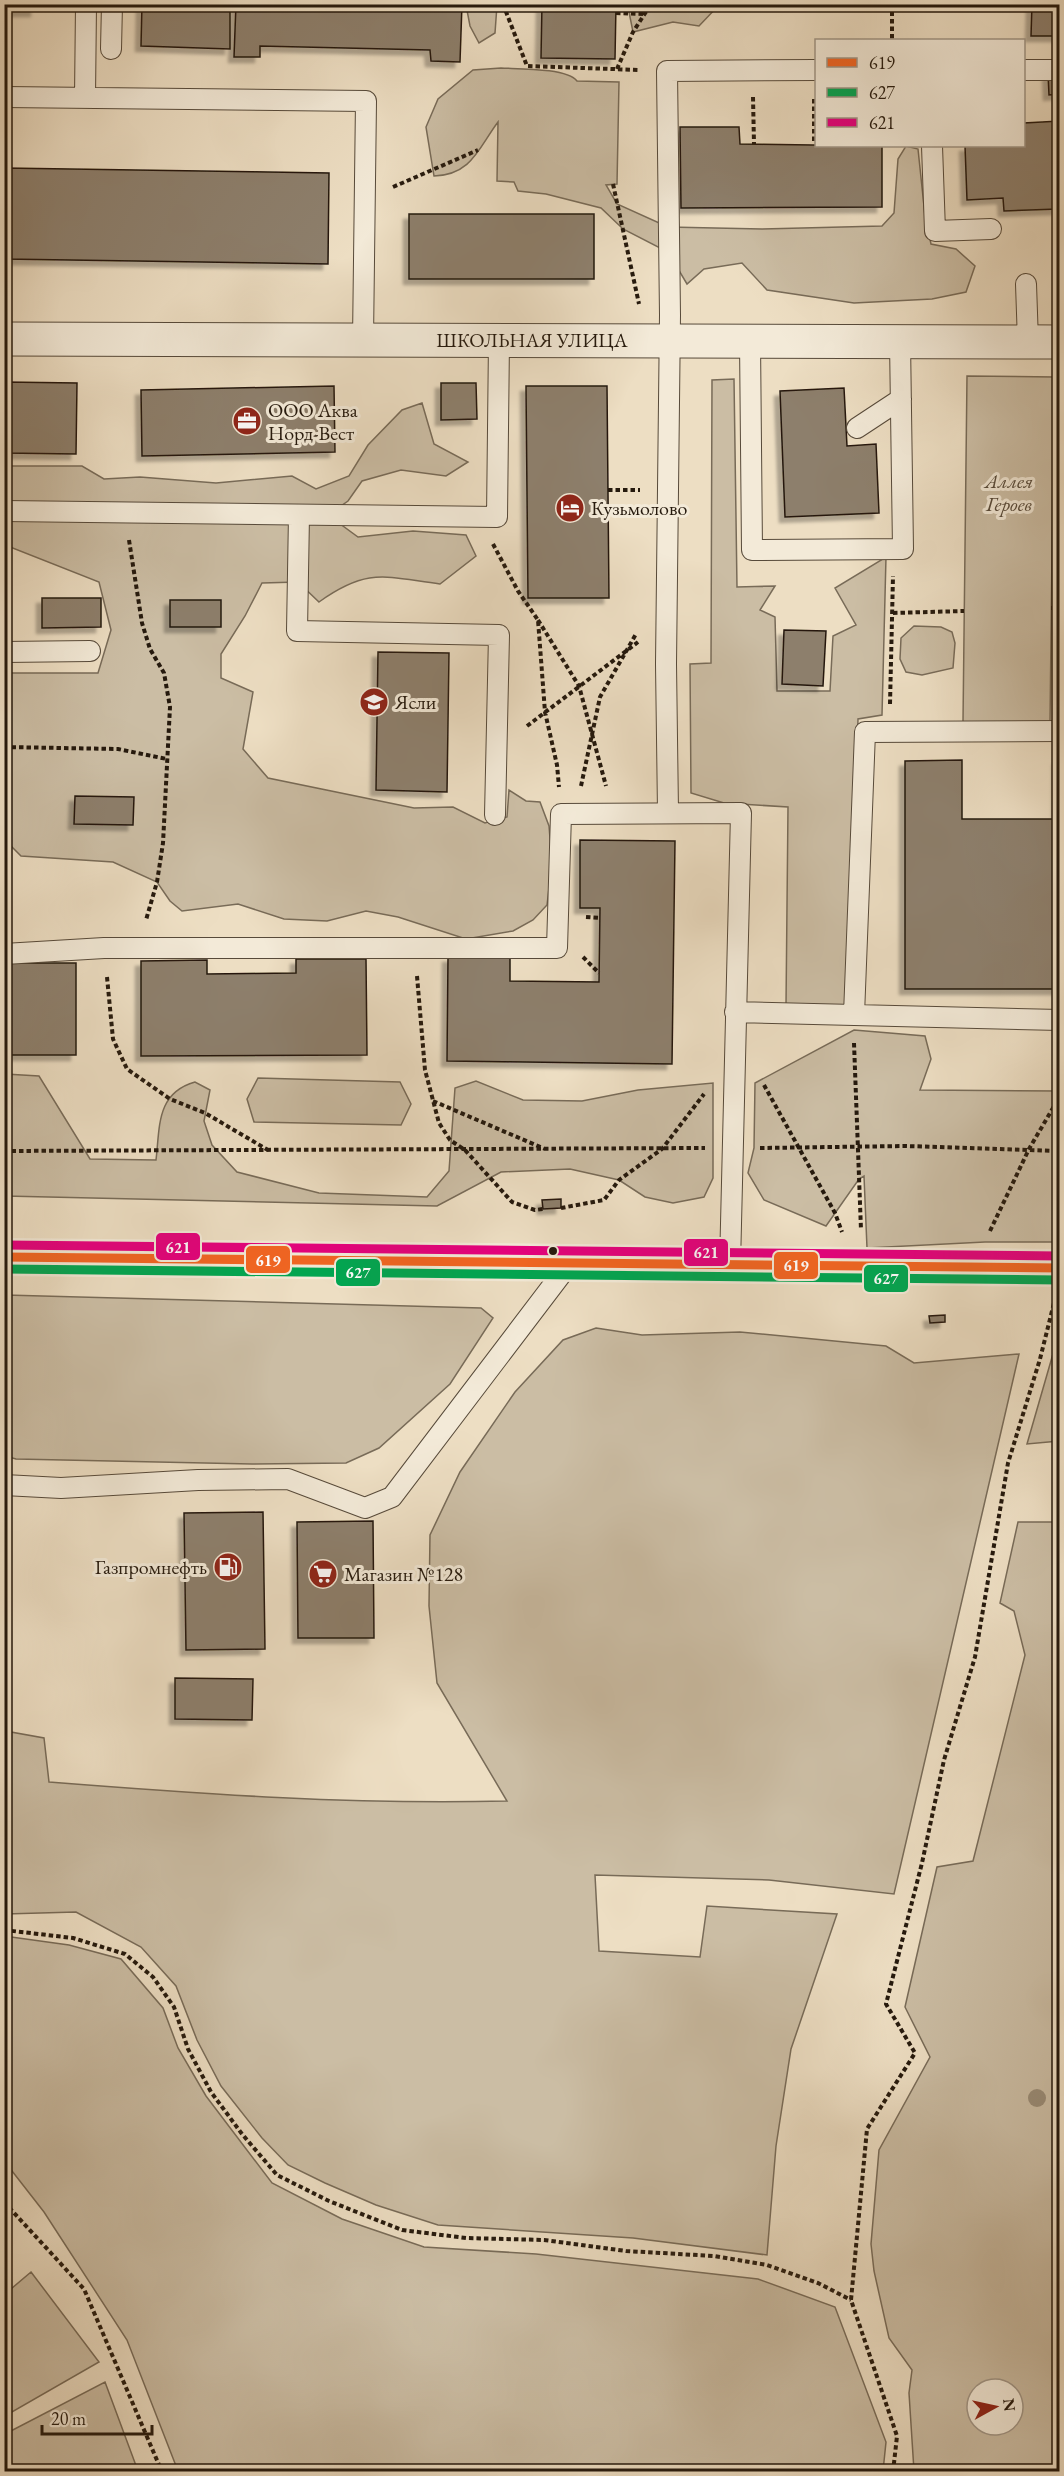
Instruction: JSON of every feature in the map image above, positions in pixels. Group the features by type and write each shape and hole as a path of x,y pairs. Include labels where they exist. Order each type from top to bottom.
{"main road":[{"name":"ШКОЛЬНАЯ УЛИЦА","path":"4,339 1044,342"},
{"path":"4,1257 1059,1268"}],"lane":[{"path":"85,98 86,4"},
{"path":"111,49 112,4"},
{"path":"668,812 667,71 815,70"},
{"path":"1025,70 1059,70"},
{"path":"4,97 366,101 363,340"},
{"path":"932,147 935,231 991,229"},
{"path":"1026,284 1044,342"},
{"path":"4,511 497,517 499,340"},
{"path":"750,341 752,550 903,549 900,341"},
{"path":"857,428 901,399"},
{"path":"299,515 297,632 499,635 495,815"},
{"path":"4,652 90,651"},
{"path":"854,1015 865,732 1059,731"},
{"path":"4,954 104,948 557,948 561,814 741,813 730,1265"},
{"path":"735,1012 1059,1020"},
{"path":"4,1485 61,1488 198,1480 288,1479 365,1508 392,1497 569,1264"}],"path":[{"path":"503,4 527,66 667,71"},
{"path":"617,69 633,32 651,4"},
{"path":"892,4 892,39"},
{"path":"616,13 645,14"},
{"path":"753,70 754,144"},
{"path":"814,144 815,70"},
{"path":"365,200 478,150"},
{"path":"613,184 641,314"},
{"path":"128,513 129,547 142,623 150,649 164,673 170,707 162,853 157,882 137,948"},
{"path":"479,517 518,591 579,686 609,795 624,812"},
{"path":"889,708 894,549"},
{"path":"1051,608 1059,608"},
{"path":"892,613 964,611"},
{"path":"538,620 545,712 557,765 561,814"},
{"path":"583,813 581,786 600,697 631,648 639,628"},
{"path":"526,726 647,635"},
{"path":"4,747 118,749 167,759"},
{"path":"104,948 113,1039 127,1069 170,1099 205,1113 269,1150"},
{"path":"415,948 424,1070 439,1123 450,1140 465,1150 512,1202 535,1210 543,1209"},
{"path":"854,1042 858,1148 858,1267"},
{"path":"561,1208 604,1200 619,1180 662,1149 734,1056"},
{"path":"761,1080 835,1213 858,1267"},
{"path":"973,1267 1029,1149 1059,1096"},
{"path":"433,1101 548,1150"},
{"path":"4,1151 548,1150 906,1146 1059,1151"},
{"path":"893,2472 897,2436 851,2300 867,2129 915,2053 886,2004 922,1863 944,1760 975,1657 1008,1463 1040,1359 1054,1301"},
{"path":"4,1930 73,1938 126,1954 147,1971 174,2007 188,2049 211,2092 242,2134 277,2175 329,2200 402,2230 466,2238 544,2240 626,2252 714,2256 767,2265 818,2283 851,2300"},
{"path":"4,2202 84,2289 162,2472"}],"green space":[{"path":"633,4 719,5 699,26 673,22 633,32 629,12"},
{"path":"466,5 497,5 495,33 479,43 470,26"},
{"path":"530,69 553,71 577,81 619,82 617,184 606,185 617,204 668,227 762,229 882,226 894,213 898,159 905,147 918,149 925,216 931,244 956,249 975,266 966,292 932,299 854,303 767,290 742,263 704,269 687,284 668,252 623,229 601,208 546,194 518,191 514,182 497,181 498,122 466,165 457,171 434,176 426,127 438,99 473,70"},
{"name":"Аллея Героев","path":"967,376 1054,377 1050,723 963,722"},
{"path":"734,379 737,587 775,586 760,610 775,617 777,691 830,691 833,636 856,625 835,588 886,557 882,715 858,719 849,1008 786,1006 788,807 724,803 691,793 690,664 711,663 712,380"},
{"path":"422,403 434,444 468,462 446,476 401,470 362,481 348,501 328,515 358,537 413,531 466,535 476,556 440,584 377,577 351,583 319,602 298,582 262,583 221,654 221,678 253,692 243,749 268,778 414,808 453,807 485,823 507,817 509,790 526,801 540,802 549,826 552,863 547,905 533,920 513,931 466,939 398,917 366,911 327,921 284,919 238,904 182,911 170,901 157,882 113,862 21,856 5,840 4,673 98,673 111,630 99,582 5,545 5,466 82,466 104,479 140,477 216,483 292,476 316,489 349,476 368,445 402,410"},
{"path":"914,626 941,627 952,632 955,643 953,668 922,675 906,672 900,659 901,638"},
{"path":"854,1030 925,1036 931,1059 920,1090 1059,1091 1059,1242 985,1242 867,1248 864,1176 859,1179 826,1226 764,1200 748,1173 754,1148 755,1083"},
{"path":"5,1074 39,1076 90,1159 156,1160 162,1113 167,1103 182,1087 195,1082 210,1090 204,1121 212,1145 237,1172 319,1193 427,1197 449,1171 455,1088 476,1081 523,1100 582,1101 638,1090 713,1083 713,1178 704,1197 673,1203 645,1197 619,1180 570,1169 501,1172 437,1206 5,1196"},
{"path":"258,1078 400,1082 411,1104 401,1125 254,1122 247,1099"},
{"path":"5,1295 481,1308 493,1318 450,1384 379,1448 346,1463 252,1464 16,1459 5,1456"},
{"path":"596,1328 642,1335 740,1332 886,1346 914,1363 1019,1354 894,1894 769,1880 595,1875 599,1951 700,1957 707,1906 837,1914 791,2049 776,2146 767,2255 633,2238 438,2225 376,2205 325,2183 288,2165 262,2138 221,2086 197,2040 176,1986 141,1947 76,1912 5,1914 5,1731 44,1738 49,1782 335,1800 507,1801 437,1683 429,1606 430,1535 460,1472 515,1392 563,1340"},
{"path":"1059,1333 1059,1441 1027,1444"},
{"path":"1018,1522 1060,1522 1059,2471 914,2471 909,2393 912,2370 889,2338 874,2271 871,2244 879,2150 930,2057 905,2007 937,1867 973,1861 1025,1655 1014,1611 1000,1603"},
{"path":"4,1936 69,1945 121,1959 163,2008 178,2048 206,2096 272,2183 342,2219 424,2247 536,2254 758,2279 835,2307 886,2442 883,2471 178,2471 127,2340 44,2212 5,2162"},
{"path":"31,2272 99,2362 5,2416 5,2294"},
{"path":"105,2382 138,2471 5,2471 5,2434"}],"building":[{"path":"4,4 36,4 36,11 4,11"},
{"path":"142,4 230,4 230,49 141,46"},
{"path":"236,4 462,4 460,62 431,61 430,50 260,46 260,57 234,57"},
{"path":"542,4 616,4 615,59 541,58"},
{"path":"1032,4 1060,4 1060,36 1031,36"},
{"path":"1060,73 1060,94 1049,95 1048,74"},
{"path":"1060,121 1058,209 1004,211 1003,198 967,200 965,147 1025,147 1025,123"},
{"path":"680,127 739,127 740,144 882,147 882,207 681,208"},
{"path":"4,168 329,173 328,264 4,259"},
{"path":"409,214 594,214 594,279 409,279"},
{"path":"4,382 77,383 76,454 4,453"},
{"path":"441,383 476,383 477,419 441,420"},
{"path":"334,386 335,452 142,456 141,390"},
{"path":"526,386 607,386 609,598 528,598"},
{"path":"844,388 847,446 876,444 879,513 785,517 780,391"},
{"path":"42,598 101,598 101,627 42,628"},
{"path":"170,600 221,600 221,627 170,627"},
{"path":"784,630 826,631 823,686 782,684"},
{"path":"378,652 449,653 447,792 376,790"},
{"path":"1058,759 1060,989 905,989 905,761 962,760 962,819 1058,819"},
{"path":"75,796 134,797 133,825 74,824"},
{"path":"580,840 675,841 672,1064 447,1061 448,957 510,958 510,981 599,982 600,908 580,908"},
{"path":"296,959 366,959 367,1055 141,1056 141,961 207,960 207,974 296,973"},
{"path":"4,963 76,963 76,1055 4,1055"},
{"path":"561,1199 561,1208 543,1209 542,1200"},
{"path":"945,1315 945,1322 930,1323 929,1316"},
{"path":"263,1512 265,1649 186,1650 184,1513"},
{"path":"373,1521 374,1638 298,1638 297,1522"},
{"path":"175,1678 253,1679 252,1720 175,1719"}],"transit line":[{"name":"621","path":"4,1245 1060,1256"},
{"name":"619","path":"4,1257 1060,1268"},
{"name":"627","path":"4,1269 1060,1280"}],"place":[{"name":"ООО Аква Норд-Вест","path":"247,421"},
{"name":"Кузьмолово","path":"570,508"},
{"name":"Ясли","path":"374,702"},
{"name":"Газпромнефть","path":"228,1567"},
{"name":"Магазин №128","path":"323,1574"}]}
